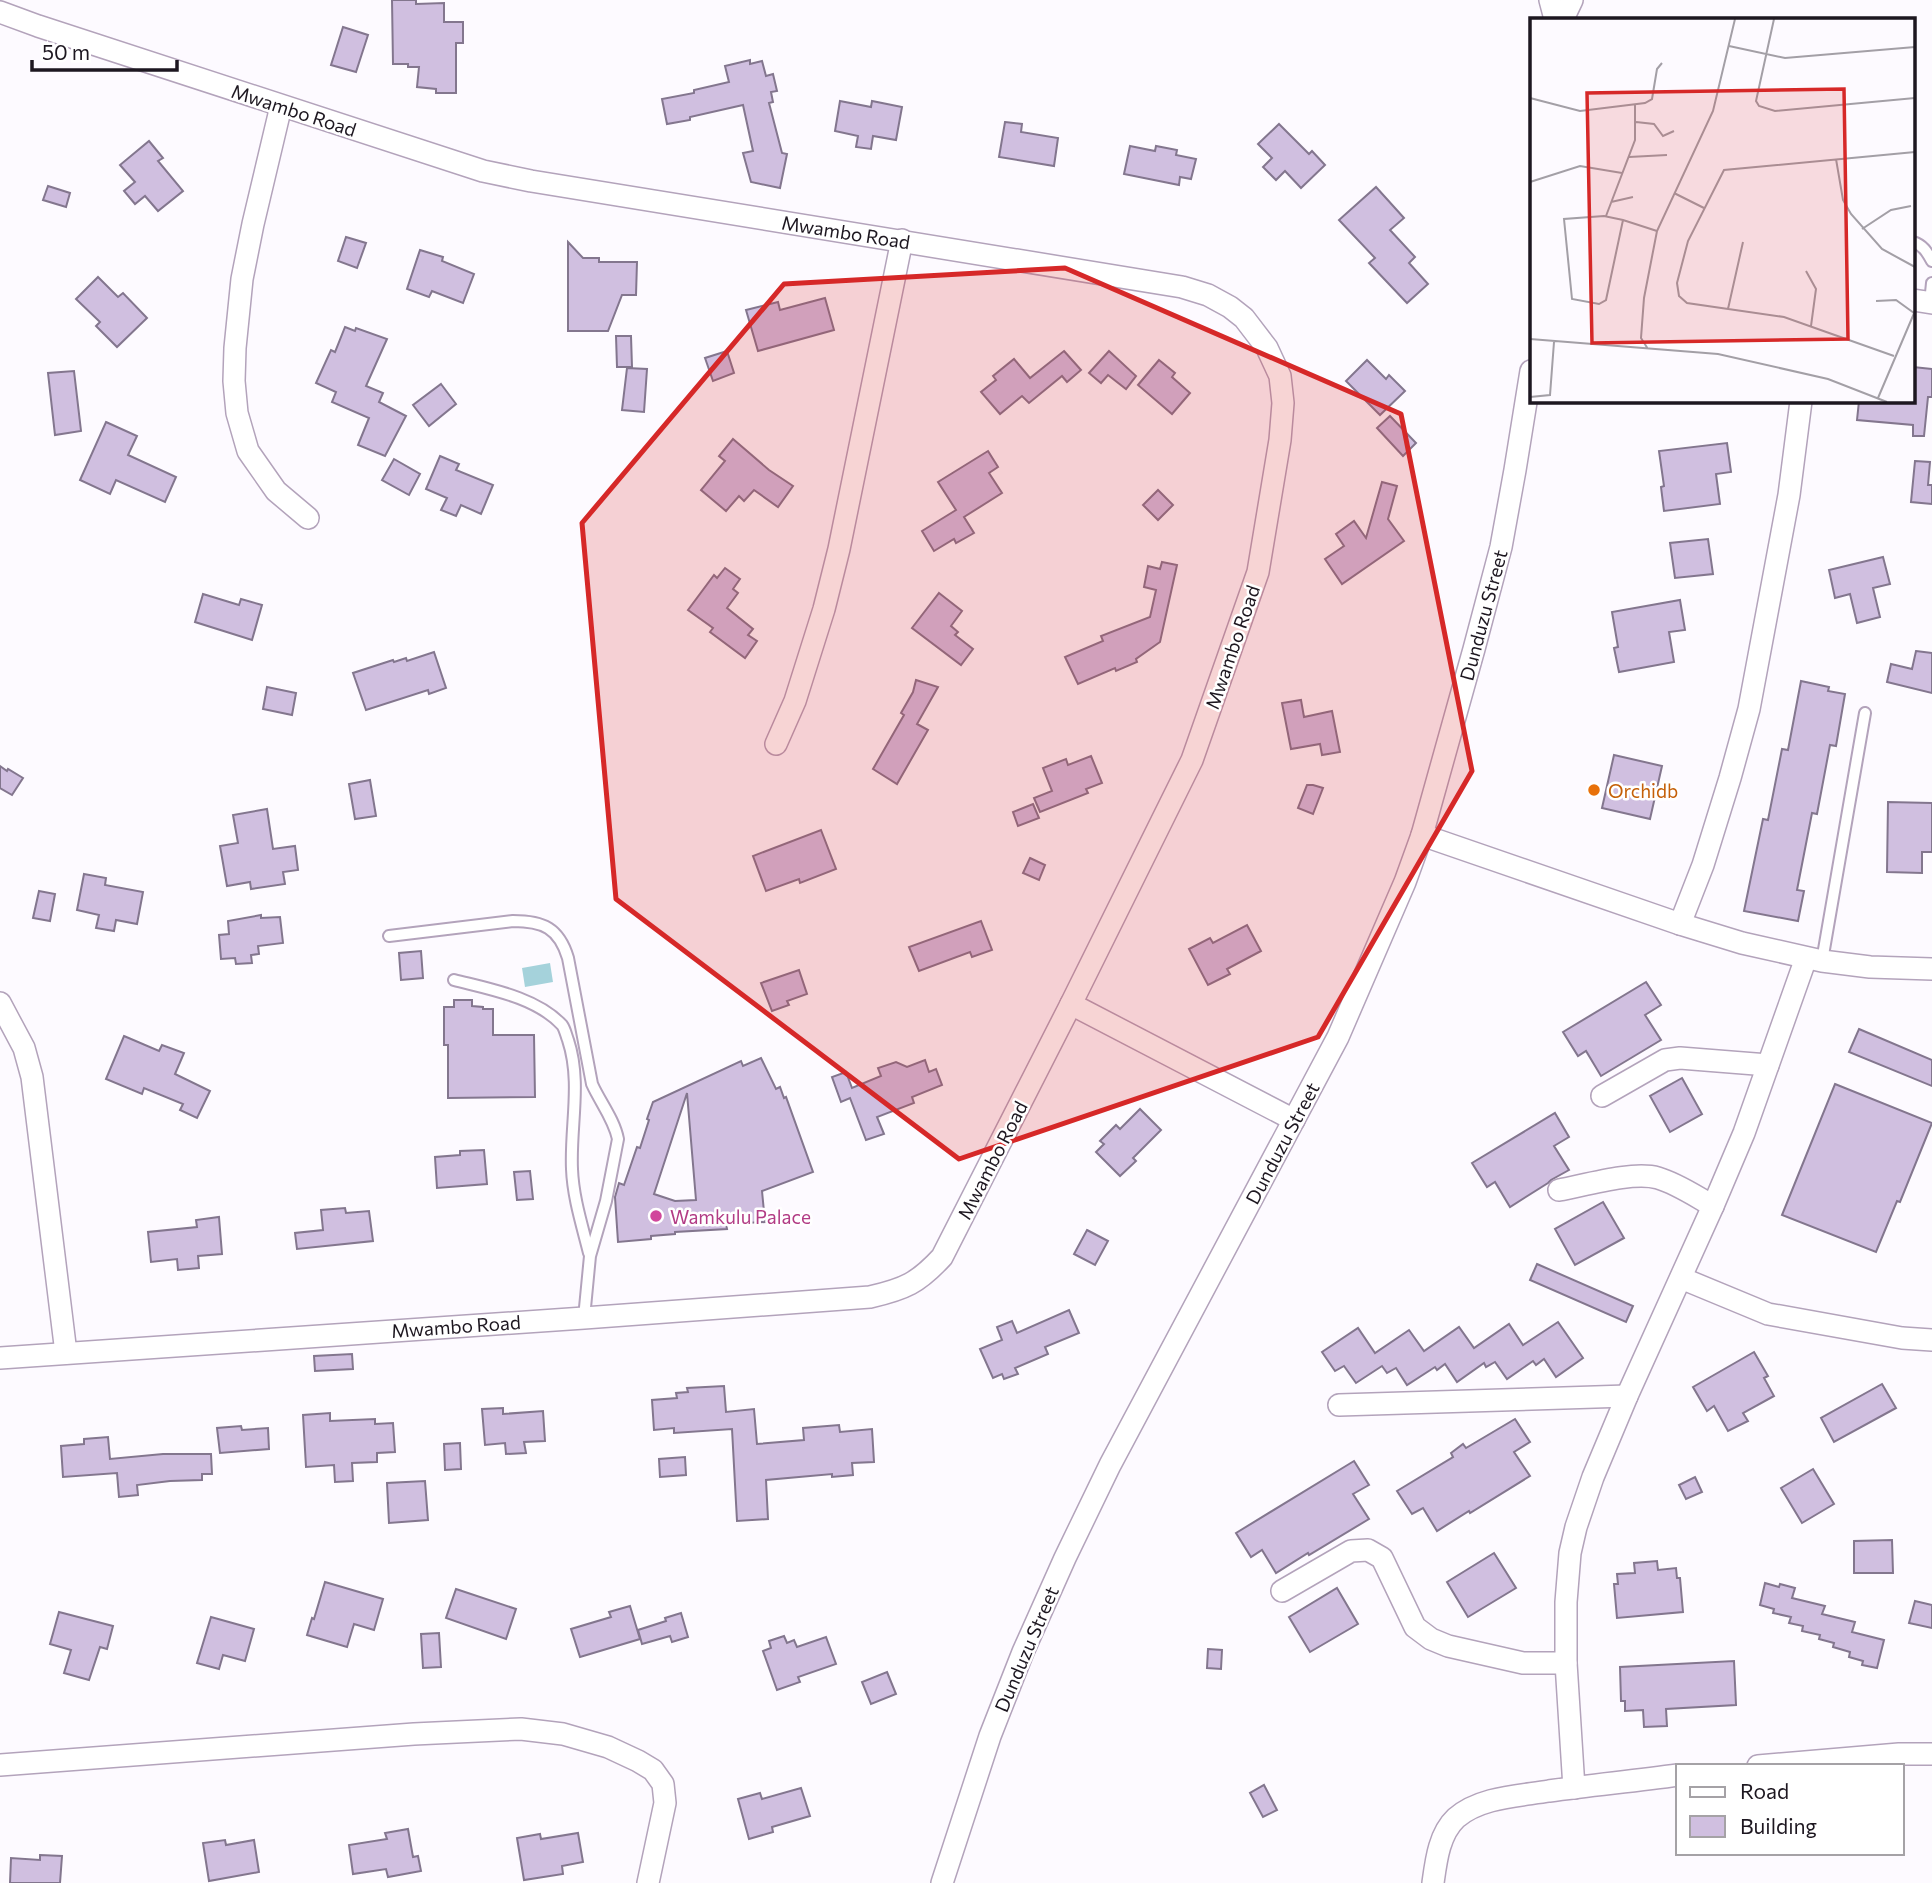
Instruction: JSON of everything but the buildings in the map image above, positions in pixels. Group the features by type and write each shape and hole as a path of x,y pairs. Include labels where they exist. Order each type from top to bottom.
{"street":[{"path":"1550,0 1555,18"},
{"path":"1563,18 1572,0"},
{"name":"Mwambo Road","path":"0,12 483,171 1182,287 1208,295 1244,318 1267,348 1280,376 1283,402 1280,440 1258,572 1192,760 942,1257 927,1273 910,1285 870,1297 0,1358"},
{"path":"281,106 242,279 234,381 237,413 248,451 276,491 309,518"},
{"path":"776,744 795,701 824,610 902,240"},
{"name":"Dunduzu Street","path":"942,1883 990,1736 1023,1652 1065,1558 1110,1465 1338,1037 1387,926 1422,835 1475,649 1501,547 1530,378"},
{"path":"1680,924 1703,865 1749,709 1789,495 1801,402"},
{"path":"1422,835 1742,943 1814,959 1870,967 1932,969"},
{"path":"1574,1788 1566,1663 1566,1602 1570,1553 1576,1527 1593,1477 1713,1206 1744,1133 1768,1065 1814,959"},
{"path":"0,1003 24,1048 32,1077 66,1353"},
{"path":"1071,1004 1294,1121"},
{"path":"1602,1096 1665,1060 1680,1058 1768,1065"},
{"path":"1559,1190 1635,1176 1655,1177 1713,1206"},
{"path":"1681,1278 1768,1314 1902,1338 1932,1340"},
{"path":"1339,1405 1627,1396"},
{"path":"1282,1591 1351,1551 1368,1550 1382,1558 1415,1627 1431,1639 1448,1646 1523,1663 1566,1663"},
{"path":"0,1765 521,1728 563,1734 608,1747 638,1761 653,1770 663,1784 665,1803 648,1883"},
{"path":"1782,1764 1899,1754 1932,1754"},
{"path":"1433,1883 1444,1834 1456,1818 1476,1806 1500,1799 1676,1776"}],"lane":[{"path":"1914,243 1927,251 1932,261"},
{"path":"1814,959 1865,713"},
{"path":"388,936 513,920 544,926 556,933 564,943 592,1084 617,1130 618,1139 606,1201 590,1256 584,1318"},
{"path":"454,980 503,992 545,1011 564,1027 572,1052 576,1096 573,1180 590,1256"}],"highlighted area":[{"path":"1065,268 1401,414 1472,771 1318,1037 959,1159 616,899 582,523 784,284"}],"water":[{"path":"550,963 553,982 525,987 522,968"}],"place":[{"name":"Orchidb","path":"1594,790"},
{"name":"Wamkulu Palace","path":"656,1216"}]}
